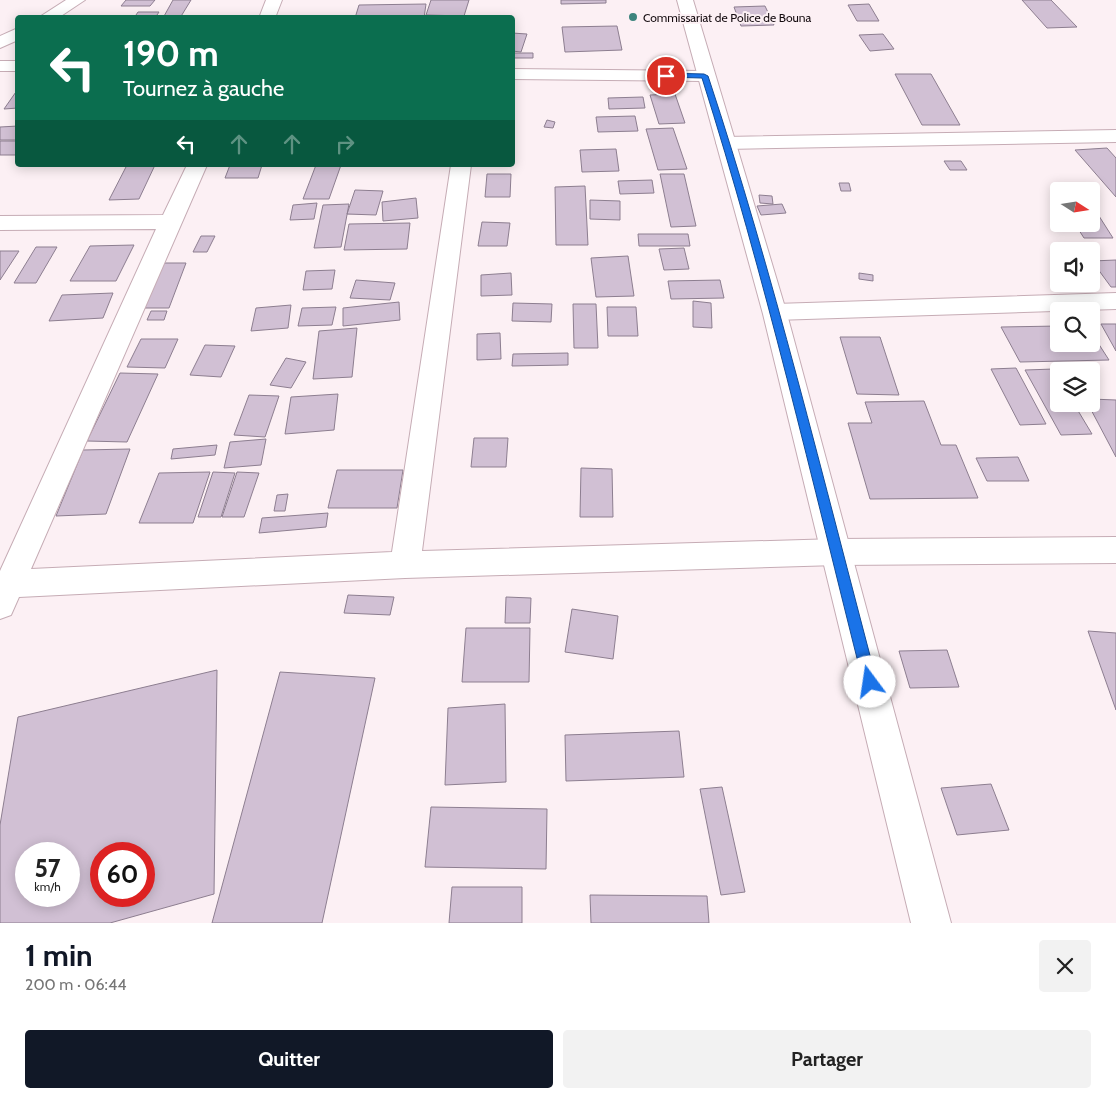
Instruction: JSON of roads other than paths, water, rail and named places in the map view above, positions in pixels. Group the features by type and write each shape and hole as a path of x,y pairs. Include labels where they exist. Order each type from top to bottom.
{"street":[{"path":"51,15 77,0"},
{"path":"268,15 274,0"},
{"path":"685,0 704,76 726,143 775,312 931,923"},
{"path":"0,43 15,35"},
{"path":"0,66 15,66"},
{"path":"515,74 704,76"},
{"path":"726,143 1116,136"},
{"path":"196,167 5,595 404,565 837,552 1116,550"},
{"path":"404,565 461,167"},
{"path":"0,223 170,222"},
{"path":"775,312 1116,301"}],"place":[{"name":"Commissariat de Police de Bouna","path":"633,17"}]}
